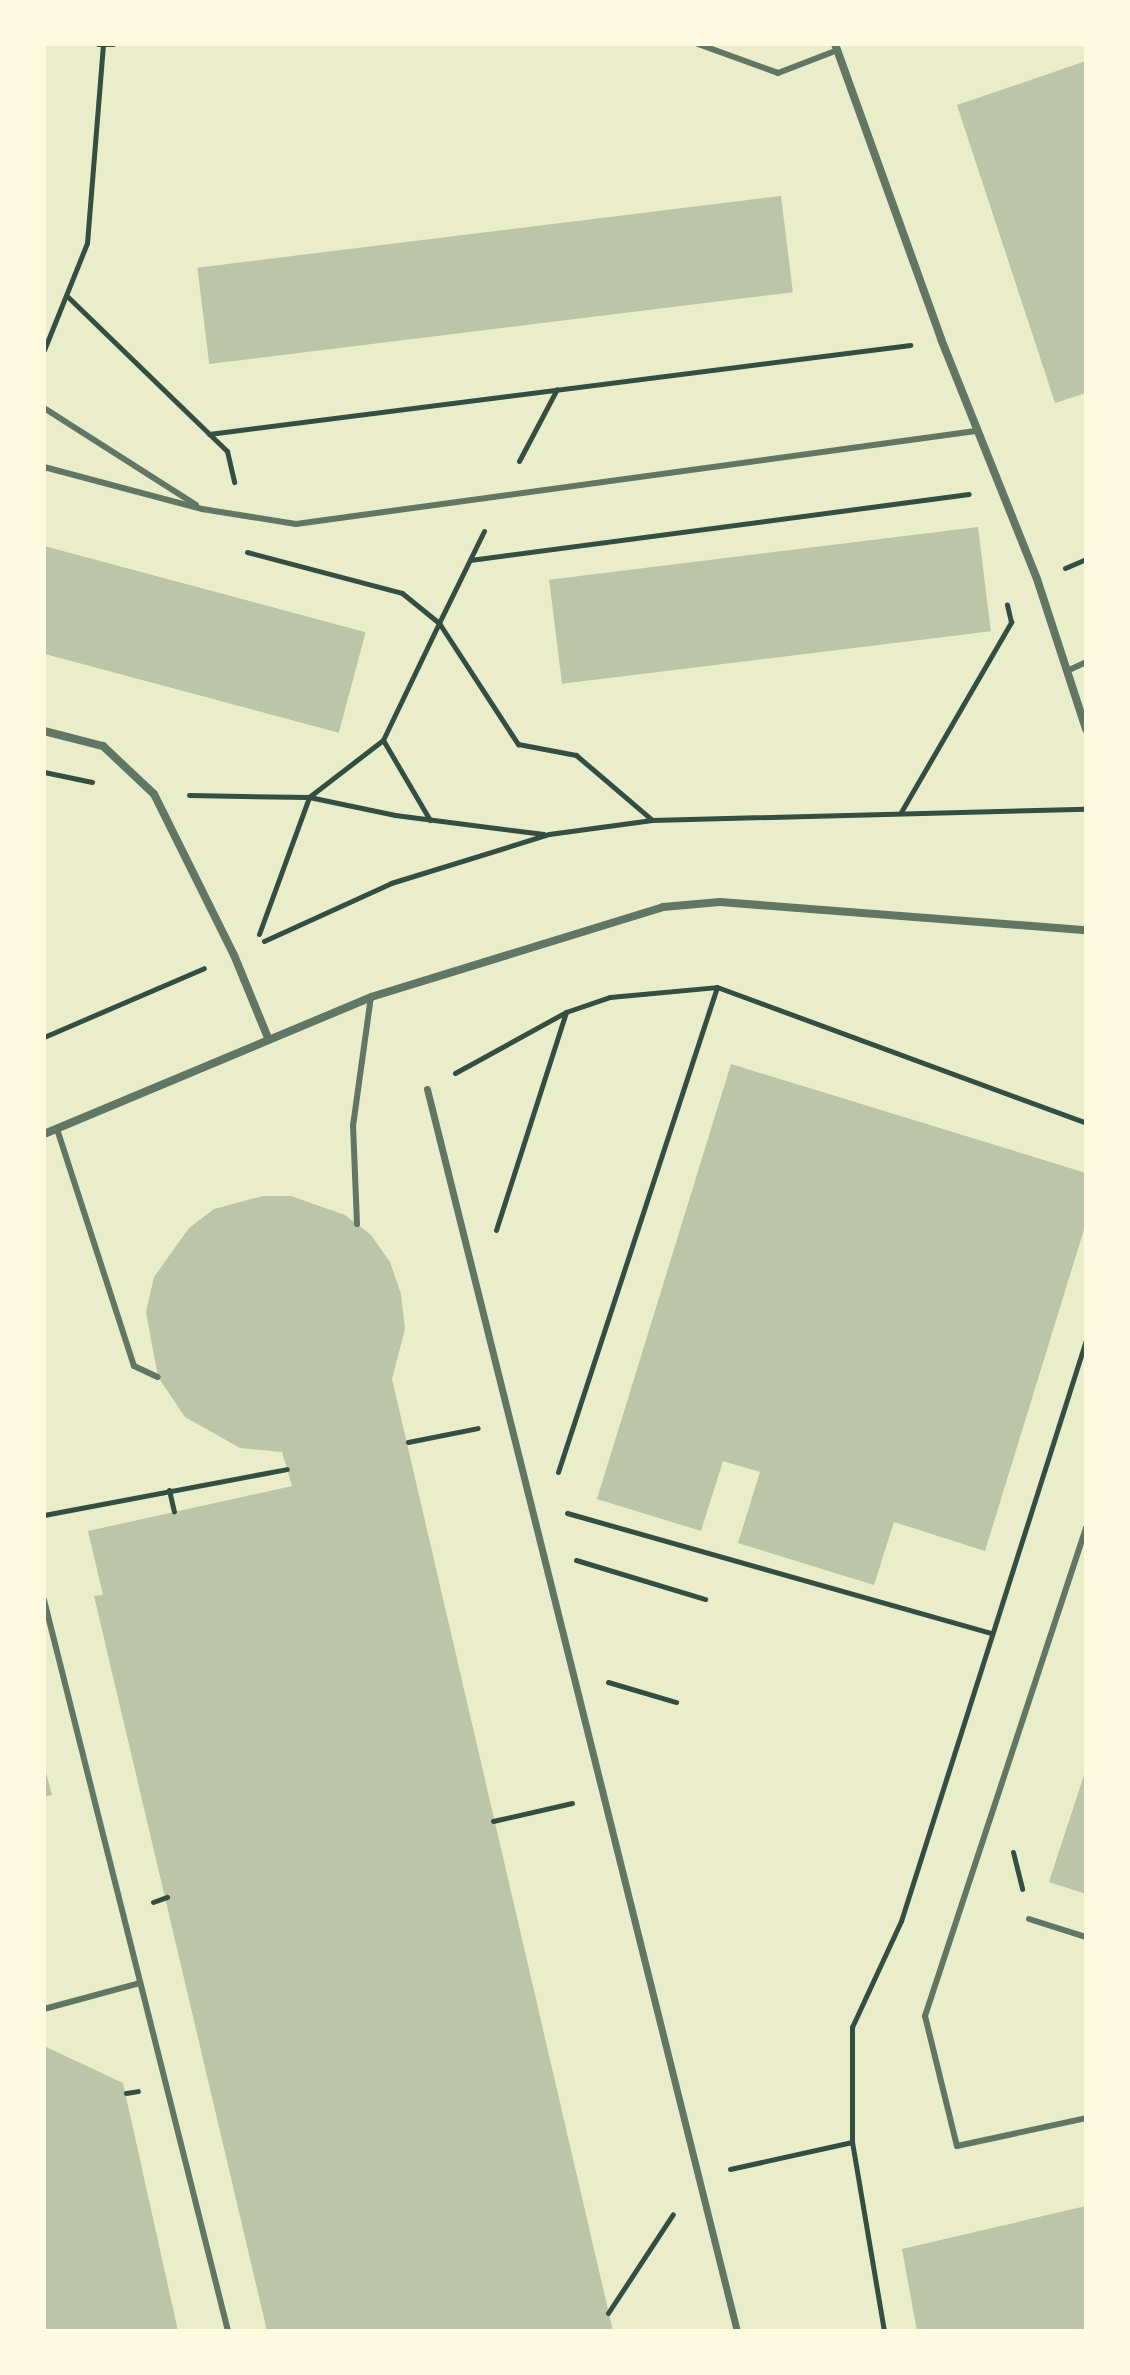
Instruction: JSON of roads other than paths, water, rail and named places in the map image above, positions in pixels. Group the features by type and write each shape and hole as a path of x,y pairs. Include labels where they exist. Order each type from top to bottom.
{"street":[{"path":"836,47 941,339 1037,579 1086,729"},
{"path":"44,731 103,746 154,794 234,955 268,1038"},
{"path":"44,1134 371,997 663,907 720,902 1086,930"},
{"path":"427,1089 737,2331"}],"lane":[{"path":"698,44 778,73 836,47"},
{"path":"44,408 202,509"},
{"path":"44,467 202,509 296,524 976,431"},
{"path":"1067,671 1086,662"},
{"path":"357,1224 353,1126 371,997"},
{"path":"57,1129 134,1366 158,1377"},
{"path":"1086,1528 925,2016 957,2146 1086,2118"},
{"path":"44,1600 228,2331"},
{"path":"1029,1919 1086,1937"},
{"path":"44,2009 140,1983"}]}
